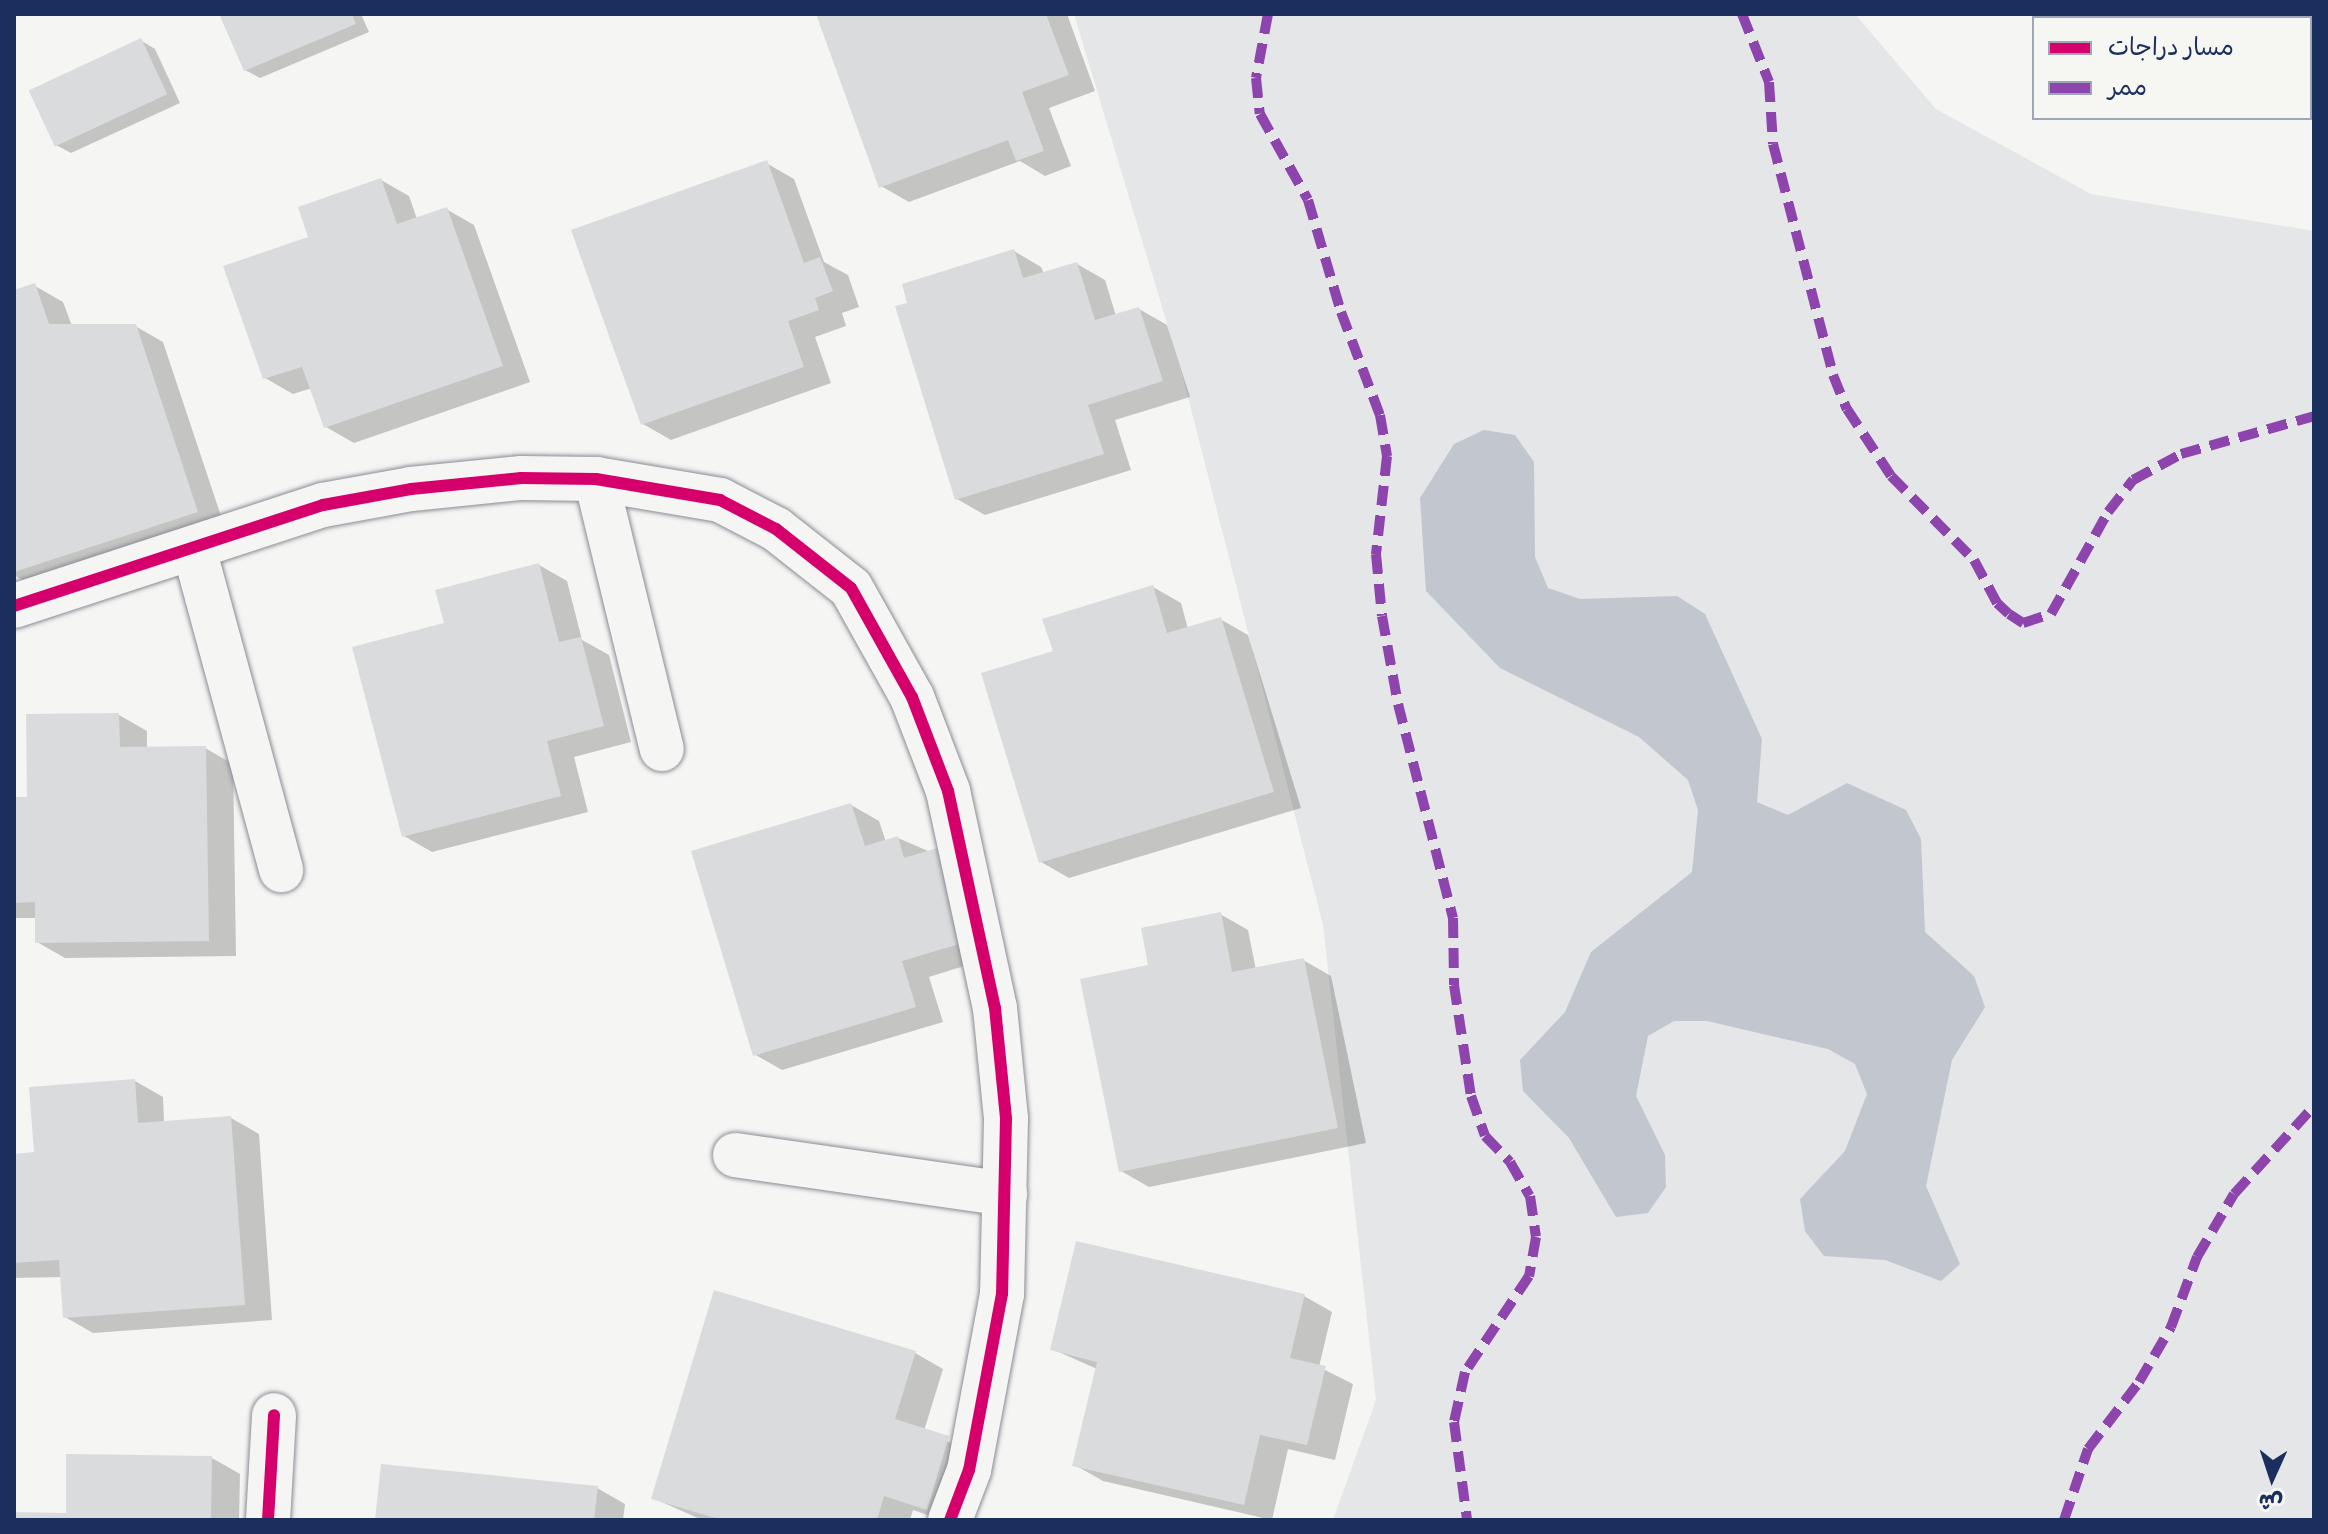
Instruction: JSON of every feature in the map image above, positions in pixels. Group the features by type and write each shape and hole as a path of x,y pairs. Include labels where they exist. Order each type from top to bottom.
{"street":[{"path":"14,606 323,505 411,489 521,478 596,479 720,500 776,529 851,588 884,640 948,791 975,898 1000,1063 1005,1194 1002,1294 969,1470 950,1520"},
{"path":"596,479 662,749"},
{"path":"194,549 281,870"},
{"path":"735,1155 1005,1194"},
{"path":"268,1520 274,1415"}],"shaded area":[{"path":"1074,14 1855,14 1936,109 2091,194 2314,231 2314,1520 1333,1520 1376,1400 1323,925 1181,370"},
{"path":"1484,430 1515,435 1534,462 1535,557 1548,588 1580,599 1677,596 1705,614 1762,739 1757,802 1788,815 1847,783 1906,810 1921,839 1925,932 1974,976 1985,1007 1952,1060 1926,1186 1960,1264 1941,1281 1885,1260 1824,1256 1805,1231 1800,1199 1845,1151 1867,1094 1855,1064 1828,1049 1707,1021 1674,1021 1648,1036 1636,1096 1665,1155 1666,1187 1648,1213 1616,1217 1569,1138 1523,1091 1520,1060 1565,1012 1591,952 1692,872 1698,810 1688,780 1639,737 1500,668 1426,591 1420,498 1454,444"}],"building":[{"path":"219,14 352,14 356,24 244,71"},
{"path":"816,14 1046,14 1069,75 1022,92 1044,151 1016,161 1008,140 879,188"},
{"path":"141,38 167,94 55,147 29,90"},
{"path":"767,160 804,263 820,257 833,291 815,298 819,310 788,321 804,367 641,425 571,230"},
{"path":"381,178 397,224 447,207 503,366 324,428 302,367 263,379 223,266 308,237 298,207"},
{"path":"1014,249 1023,278 1077,262 1095,320 1139,307 1163,381 1088,405 1104,454 955,500 895,306 907,303 902,284"},
{"path":"35,283 49,324 136,324 198,512 14,572 14,290"},
{"path":"539,563 559,642 581,637 604,726 547,741 561,796 402,837 352,647 444,623 435,590"},
{"path":"1153,585 1167,633 1221,617 1274,792 1039,863 981,673 1053,651 1042,619"},
{"path":"119,713 120,747 206,746 209,941 35,943 35,902 14,903 14,797 27,797 26,714"},
{"path":"851,803 865,846 898,836 904,858 937,848 966,942 902,961 916,1007 753,1056 691,851"},
{"path":"1221,912 1232,972 1304,958 1338,1128 1119,1172 1080,979 1148,965 1141,928"},
{"path":"135,1079 138,1123 231,1116 245,1305 63,1318 59,1260 14,1263 14,1154 34,1152 29,1087"},
{"path":"1076,1241 1305,1294 1290,1358 1326,1366 1307,1445 1260,1435 1244,1505 1072,1466 1097,1362 1050,1350"},
{"path":"714,1290 916,1351 895,1419 949,1436 927,1510 884,1496 877,1520 722,1520 651,1499"},
{"path":"66,1454 212,1456 211,1520 14,1520 14,1512 66,1513"},
{"path":"381,1464 598,1486 594,1520 375,1520"}],"marked path":[{"path":"1268,14 1256,78 1260,114 1308,200 1341,312 1380,415 1387,456 1376,554 1382,616 1398,704 1453,918 1454,985 1471,1096 1485,1136 1510,1162 1530,1196 1536,1237 1529,1276 1465,1372 1454,1422 1467,1520"},
{"path":"1742,14 1769,82 1773,144 1833,375 1847,409 1891,476 1974,560 1997,603 2009,614 2023,623 2051,614 2108,512 2133,480 2181,454 2314,416"},
{"path":"2064,1520 2088,1449 2139,1382 2171,1327 2197,1257 2234,1194 2314,1106"}],"cycle path":[{"path":"14,606 323,505 411,489 521,478 596,479 720,500 776,529 851,588 912,697 948,791 995,1008 1006,1119 1002,1294 969,1470 950,1520"},
{"path":"268,1520 274,1415"}]}
